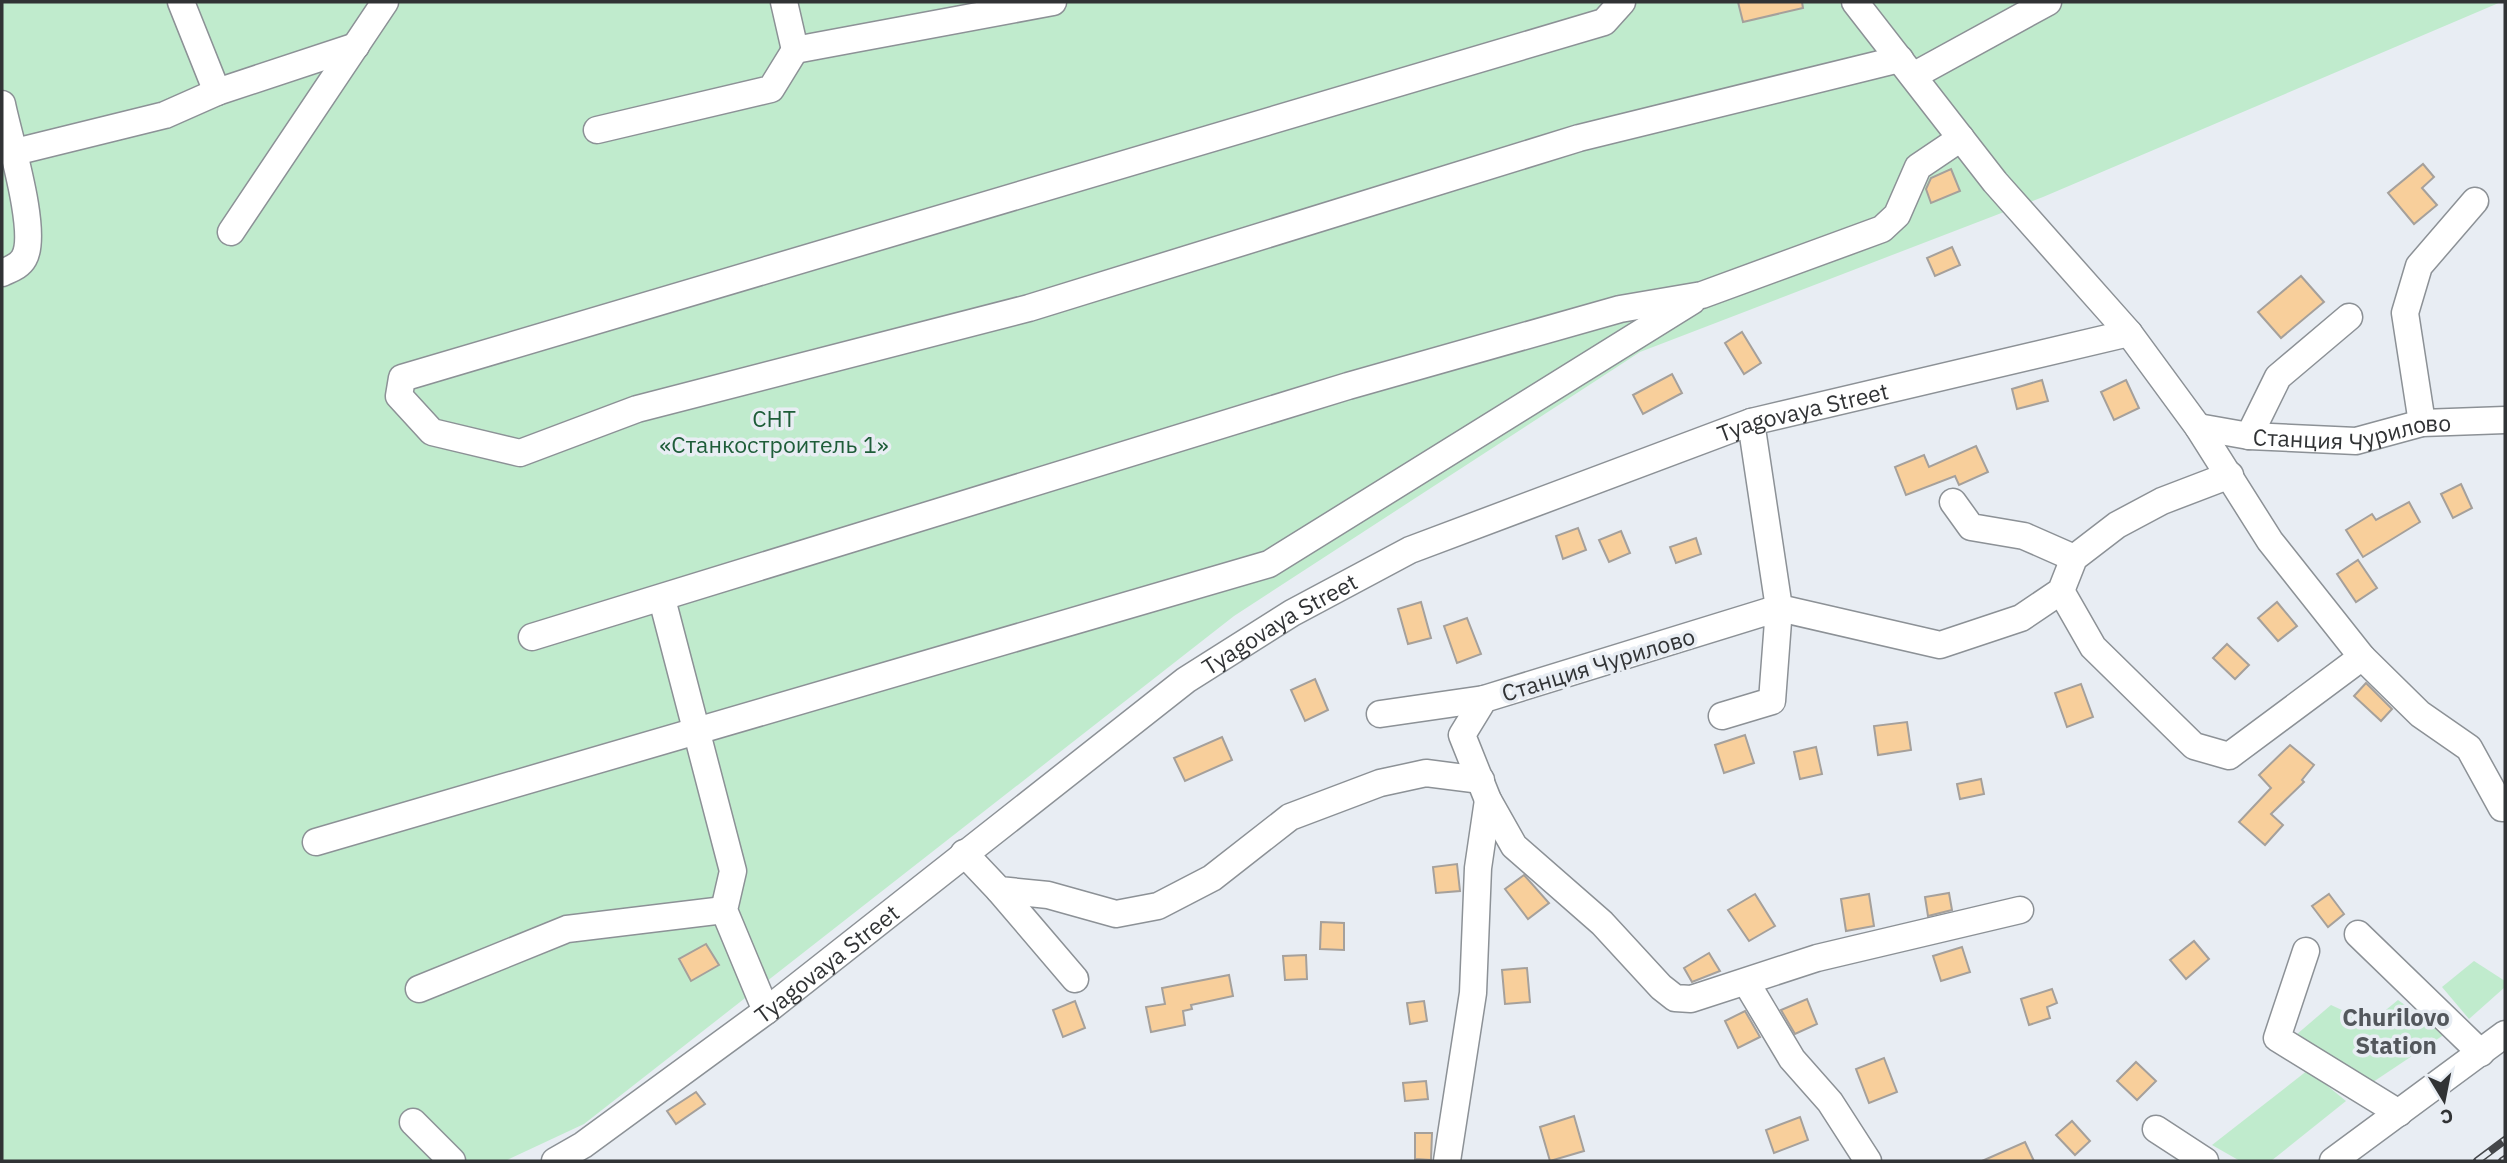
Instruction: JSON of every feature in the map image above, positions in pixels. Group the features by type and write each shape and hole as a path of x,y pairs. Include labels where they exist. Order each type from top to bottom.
{"street":[{"path":"181,2 217,92"},
{"path":"231,232 385,2"},
{"path":"597,130 771,89 794,50 784,2"},
{"path":"794,50 987,8 1053,2"},
{"path":"1622,2 1604,22 402,378 399,396 432,432 520,453 637,409 1029,307 1579,138 1906,68 2048,2"},
{"path":"1856,2 1995,182 2129,333 2198,427 2270,541 2362,657 2420,714 2469,748 2490,790 2502,808 2505,808"},
{"path":"15,152 166,115 217,92 356,46"},
{"path":"2,104 15,152 25,210 27,248 24,258 16,267 2,273"},
{"path":"532,638 1361,382 1620,309 1702,295 1882,229 1897,215 1918,167 1961,138"},
{"path":"2422,423 2405,313 2419,266 2475,201"},
{"path":"316,842 1269,564 1702,295"},
{"path":"2249,436 2278,377 2349,317"},
{"name":"Tyagovaya Street","path":"555,1161 583,1145 766,1011 1186,680 1292,613 1410,550 1751,422 2129,333"},
{"name":"Станция Чурилово","path":"2198,427 2249,436 2356,441 2422,423 2505,420"},
{"path":"1723,716 1772,701 1779,608 1751,422"},
{"path":"1779,608 1940,645 2021,618 2061,591 2074,558 2117,525 2162,501 2230,475"},
{"path":"1953,502 1971,527 2024,536 2074,558"},
{"path":"2061,591 2093,648 2194,746 2229,756 2362,657"},
{"path":"662,599 733,871 724,910 766,1011"},
{"name":"Станция Чурилово","path":"1779,608 1484,699 1462,735 1484,790 1514,846 1602,923 1661,987 1675,998 1691,999 1888,939 2020,911"},
{"path":"1380,714 1484,699"},
{"path":"999,890 1048,895 1116,914 1158,906 1212,878 1290,817 1380,783 1426,773 1484,790 1478,868 1474,993 1447,1161"},
{"path":"964,853 1075,979"},
{"path":"419,989 567,929 724,910"},
{"path":"2358,934 2481,1053"},
{"path":"2306,951 2277,1038 2399,1113"},
{"path":"1746,982 1792,1059 1830,1102 1868,1161"},
{"path":"2333,1161 2505,1034"},
{"path":"413,1122 452,1161"},
{"path":"2156,1129 2205,1161"}],"green space":[{"name":"СНТ «Станкостроитель 1»","path":"2,2 2501,2 2043,197 1640,352 1234,616 584,1124 505,1161 2,1161"},
{"path":"2474,961 2505,981 2505,987 2469,1019 2442,987"},
{"path":"2398,1000 2445,1034 2373,1082 2296,1035 2331,1005 2370,1023"},
{"path":"2308,1070 2346,1101 2271,1161 2240,1161 2212,1145"}],"building":[{"path":"1738,2 1802,2 1803,8 1743,22"},
{"path":"2423,164 2434,177 2422,188 2437,205 2414,224 2388,193"},
{"path":"1951,169 1960,191 1931,203 1926,189 1931,178"},
{"path":"1952,247 1960,265 1935,276 1927,258"},
{"path":"2301,276 2324,302 2281,338 2258,312"},
{"path":"1742,332 1761,363 1744,374 1725,343"},
{"path":"1672,374 1682,393 1643,414 1633,395"},
{"path":"2042,380 2048,401 2017,409 2012,389"},
{"path":"2126,380 2139,408 2114,420 2101,392"},
{"path":"1976,446 1988,472 1959,485 1955,476 1906,495 1895,467 1924,455 1929,467"},
{"path":"2461,484 2472,508 2453,518 2441,494"},
{"path":"2409,502 2420,522 2363,557 2346,530 2372,514 2376,520"},
{"path":"1578,528 1586,550 1563,559 1556,536"},
{"path":"1621,531 1630,553 1609,562 1599,540"},
{"path":"1696,538 1701,554 1676,563 1670,547"},
{"path":"2358,560 2377,588 2356,602 2337,574"},
{"path":"1421,602 1431,638 1408,644 1398,609"},
{"path":"2277,602 2297,626 2278,641 2258,618"},
{"path":"1467,618 1481,654 1457,663 1444,626"},
{"path":"2227,644 2249,665 2235,679 2213,658"},
{"path":"1315,679 1328,710 1305,721 1291,690"},
{"path":"2366,683 2392,709 2381,721 2354,696"},
{"path":"2081,684 2093,717 2067,727 2055,693"},
{"path":"1907,722 1911,750 1878,755 1874,726"},
{"path":"1745,735 1754,763 1724,773 1715,745"},
{"path":"1222,737 1232,760 1185,781 1174,758"},
{"path":"2290,745 2314,765 2302,780 2304,782 2271,814 2283,825 2265,845 2239,822 2271,788 2259,775"},
{"path":"1816,747 1822,774 1800,779 1794,752"},
{"path":"1981,779 1984,794 1960,799 1957,784"},
{"path":"1457,864 1460,891 1436,893 1433,867"},
{"path":"1524,875 1549,903 1528,919 1505,889"},
{"path":"1949,893 1952,910 1928,916 1925,897"},
{"path":"1755,894 1775,926 1749,941 1728,910"},
{"path":"1869,894 1874,926 1846,931 1841,899"},
{"path":"2329,894 2344,914 2328,927 2312,906"},
{"path":"1321,922 1344,923 1344,950 1320,949"},
{"path":"2194,941 2209,959 2186,979 2170,960"},
{"path":"706,944 719,965 691,981 679,959"},
{"path":"1962,947 1970,972 1941,981 1933,956"},
{"path":"1709,953 1720,971 1692,982 1684,968"},
{"path":"1306,955 1307,979 1285,980 1283,956"},
{"path":"1527,968 1530,1002 1505,1004 1502,970"},
{"path":"1229,975 1233,996 1191,1005 1192,1009 1183,1011 1185,1025 1151,1032 1146,1007 1165,1004 1162,988"},
{"path":"2052,989 2057,1003 2047,1007 2050,1018 2029,1025 2021,999"},
{"path":"1807,999 1817,1024 1795,1034 1781,1010"},
{"path":"1075,1001 1085,1028 1063,1037 1053,1010"},
{"path":"1424,1001 1427,1021 1410,1024 1407,1003"},
{"path":"1745,1011 1760,1037 1738,1048 1725,1021"},
{"path":"1884,1058 1897,1092 1869,1103 1856,1069"},
{"path":"2136,1062 2156,1081 2137,1100 2117,1081"},
{"path":"1426,1081 1428,1099 1405,1101 1403,1083"},
{"path":"696,1092 705,1104 676,1124 667,1111"},
{"path":"1574,1116 1584,1151 1550,1161 1540,1127"},
{"path":"1800,1117 1808,1140 1774,1153 1766,1130"},
{"path":"2072,1121 2090,1141 2075,1155 2056,1135"},
{"path":"1415,1133 1432,1133 1431,1160 1415,1159"},
{"path":"2025,1142 2034,1161 1982,1161"}],"railway":[{"path":"2477,1161 2505,1140"}],"district":[{"name":"Churilovo Station","path":"2396,1031"}]}
